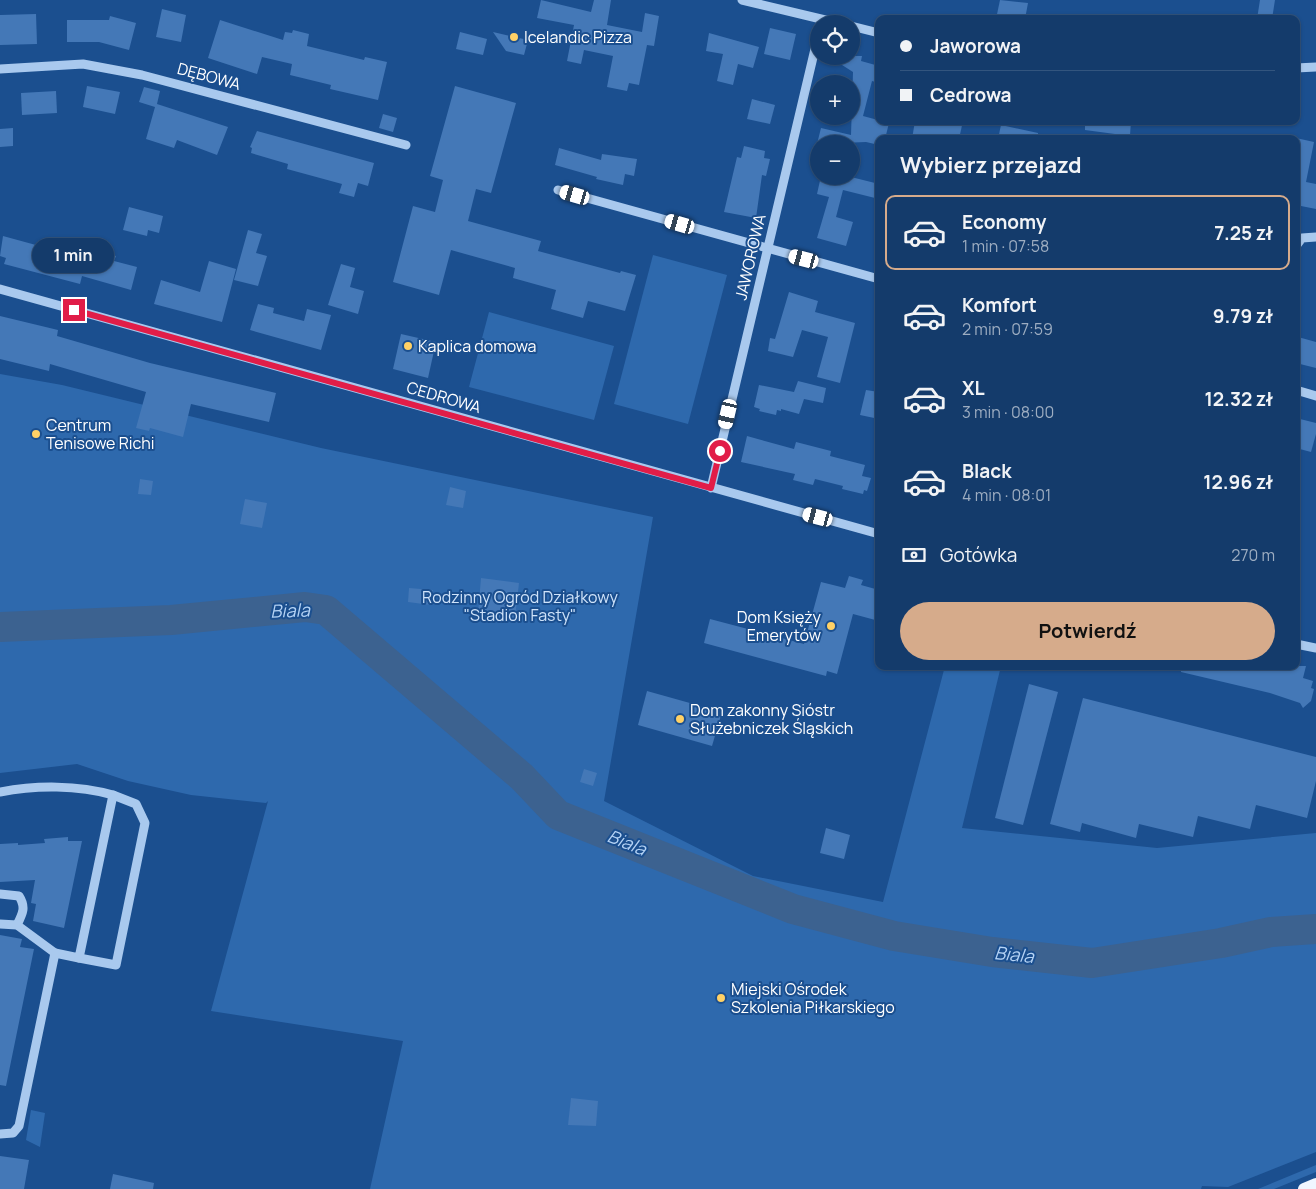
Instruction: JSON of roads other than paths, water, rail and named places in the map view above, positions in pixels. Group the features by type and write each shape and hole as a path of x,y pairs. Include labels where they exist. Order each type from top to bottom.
{"main road":[{"path":"1304,1189 1316,1184"}],"street":[{"path":"742,0 810,18"},
{"path":"860,28 875,32"},
{"name":"DĘBOWA","path":"0,69 83,64 142,74 406,145"},
{"name":"JAWOROWA","path":"711,488 811,65"},
{"path":"1300,68 1316,67"},
{"path":"558,190 875,278"},
{"path":"1300,241 1302,238 1316,237"},
{"name":"CEDROWA","path":"0,290 875,533"},
{"path":"1300,391 1316,396"},
{"path":"1300,645 1316,648"},
{"path":"0,792 67,787 94,790 136,804 144,816 145,823 116,965 55,953 17,925 0,924"},
{"path":"79,958 113,795"},
{"path":"0,894 19,896 24,903 24,912 17,925"},
{"path":"0,1134 13,1133 19,1126 55,953"}],"waterway":[{"name":"Biala","path":"0,627 171,620 305,607 326,610 522,777 558,815 793,909 894,936 992,952 1092,963 1221,943 1271,932 1316,929"}],"place":[{"name":"Icelandic Pizza","path":"514,37"},
{"name":"Kaplica domowa","path":"408,346"},
{"name":"Centrum Tenisowe Richi","path":"36,434"},
{"name":"Dom Księży Emerytów","path":"831,626"},
{"name":"Dom zakonny Sióstr Służebniczek Śląskich","path":"680,719"},
{"name":"Miejski Ośrodek Szkolenia Piłkarskiego","path":"721,998"}],"park label":[{"name":"Rodzinny Ogród Działkowy \"Stadion Fasty\"","path":"520,606"}]}
